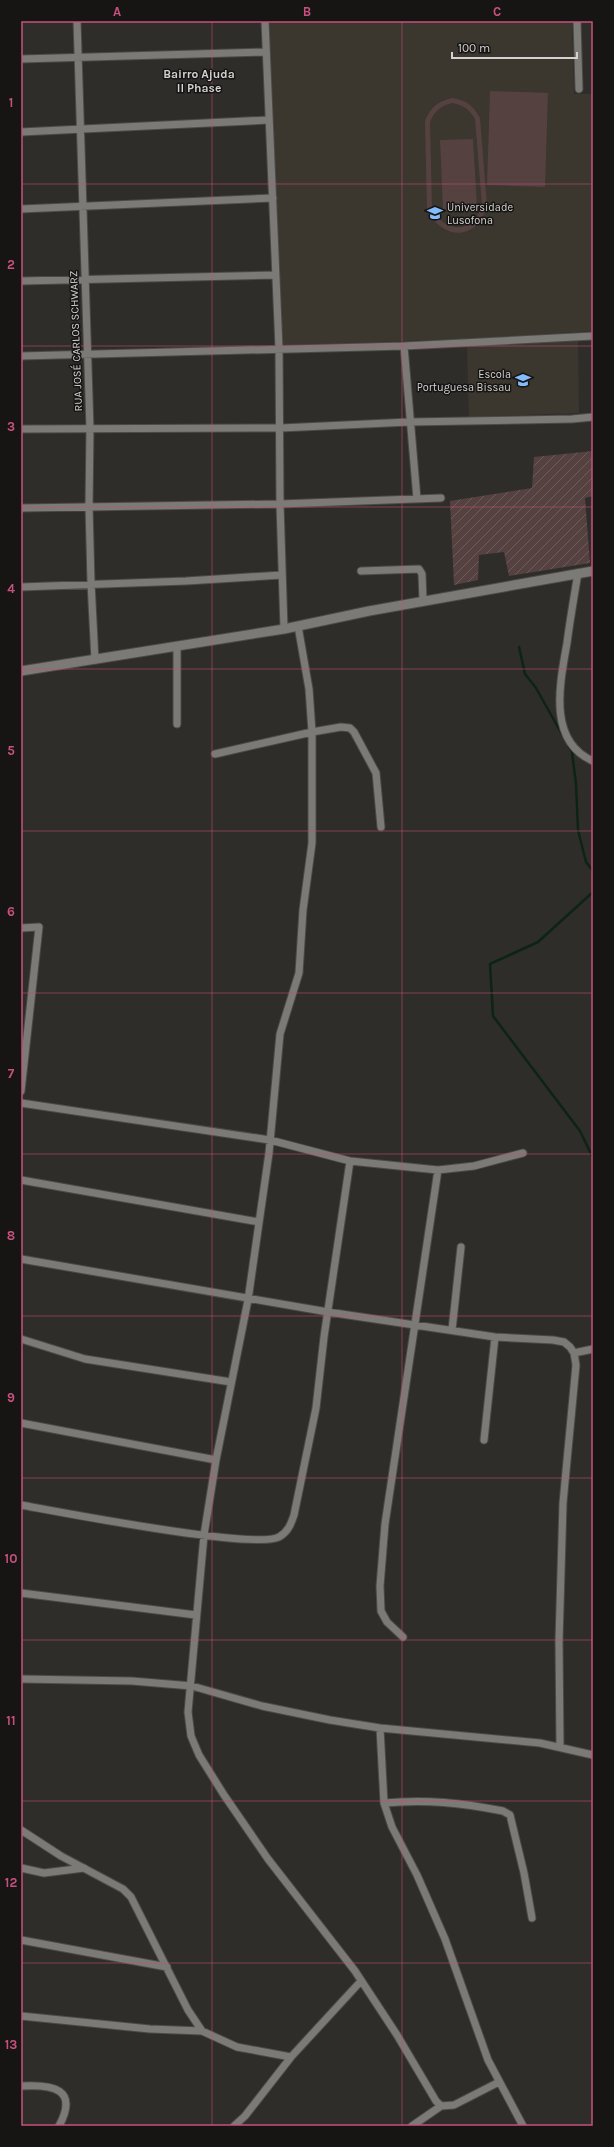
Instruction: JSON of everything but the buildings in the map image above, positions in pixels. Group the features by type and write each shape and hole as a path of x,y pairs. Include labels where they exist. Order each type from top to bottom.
{"main road":[{"path":"21,671 284,629 423,601 593,571"}],"street":[{"name":"RUA JOSÉ CARLOS SCHWARZ","path":"77,21 90,429 88,506 90,583 95,660"},
{"path":"265,21 279,348 281,428 280,504 284,629"},
{"path":"577,21 579,89"},
{"path":"21,59 266,52"},
{"path":"21,132 269,120"},
{"path":"21,209 273,198"},
{"path":"21,281 276,275"},
{"path":"21,356 279,348 404,346 593,336"},
{"path":"404,346 417,499"},
{"path":"21,429 281,428 410,422 572,419 593,417"},
{"path":"21,508 280,504 441,498"},
{"path":"361,571 419,569 422,574 423,601"},
{"path":"578,573 561,673 560,713 564,729 571,744 583,757 593,761"},
{"path":"21,587 90,583 186,581 282,575"},
{"path":"298,626 310,689 312,732 312,842 303,910 299,973 280,1034 270,1140 248,1300 216,1460 204,1535 196,1615 192,1686 188,1712 191,1736 199,1755 242,1823 361,1981 397,2035 436,2101 441,2106"},
{"path":"177,647 177,724"},
{"path":"215,754 312,732 341,727 350,728 354,732 376,772 381,827"},
{"path":"21,928 39,927 21,1091"},
{"path":"21,1103 270,1140 350,1161 438,1170 474,1166 523,1153"},
{"path":"21,1505 204,1535 264,1540 279,1537 289,1529 294,1515 316,1408 328,1312 350,1161"},
{"path":"403,1637 387,1622 381,1611 379,1599 385,1524 438,1170"},
{"path":"21,1180 259,1222"},
{"path":"452,1330 461,1247"},
{"path":"21,1260 248,1300 495,1337 564,1342 574,1353 576,1365 563,1503 559,1641 560,1746"},
{"path":"484,1440 495,1337"},
{"path":"21,1339 85,1359 231,1382"},
{"path":"574,1353 593,1349"},
{"path":"21,1423 216,1460"},
{"path":"21,1593 196,1615"},
{"path":"21,1679 132,1681 192,1686 289,1712 380,1728 515,1740 560,1746 593,1755"},
{"path":"380,1728 384,1803 392,1827 417,1875 445,1939 488,2060 523,2126"},
{"path":"384,1803 417,1800 438,1801 503,1811 510,1815 524,1874 532,1918"},
{"path":"21,1830 61,1856 123,1889 131,1897 188,2010 202,2031"},
{"path":"21,1868 44,1872 84,1868"},
{"path":"21,1940 167,1967"},
{"path":"234,2126 245,2116 291,2057 361,1981"},
{"path":"21,2016 150,2029 202,2031 237,2047 291,2057"},
{"path":"412,2126 441,2106 454,2105 499,2082"},
{"path":"21,2086 50,2087 62,2093 67,2102 67,2107 66,2113 59,2126"}],"shaded area":[{"name":"Universidade Lusofona","path":"268,21 572,21 574,94 593,94 593,331 466,339 282,345"},
{"path":"490,91 548,93 545,187 487,185"},
{"path":"452,98 469,104 480,118 487,206 476,226 468,231 459,233 450,232 442,227 434,220 427,210 425,121 432,109 438,103","holes":["452,103 463,106 475,119 482,205 478,215 473,221 466,226 459,227 444,223 432,209 430,122 441,107"]},
{"path":"473,139 477,208 443,210 440,140"},
{"name":"Escola Portuguesa Bissau","path":"578,341 579,413 469,417 467,346"},
{"path":"593,451 593,496 585,498 590,563 509,576 504,552 479,555 478,580 454,585 450,501 532,488 534,457"}],"waterway":[{"path":"519,647 525,674 536,688 572,752 576,784 578,830 586,862 593,871"},
{"path":"593,892 538,942 490,964 493,1016 580,1131 593,1158"}],"place":[{"name":"Universidade Lusofona","path":"435,213"},
{"name":"Escola Portuguesa Bissau","path":"523,380"}],"district":[{"name":"Bairro Ajuda II Phase","path":"199,81"}]}
